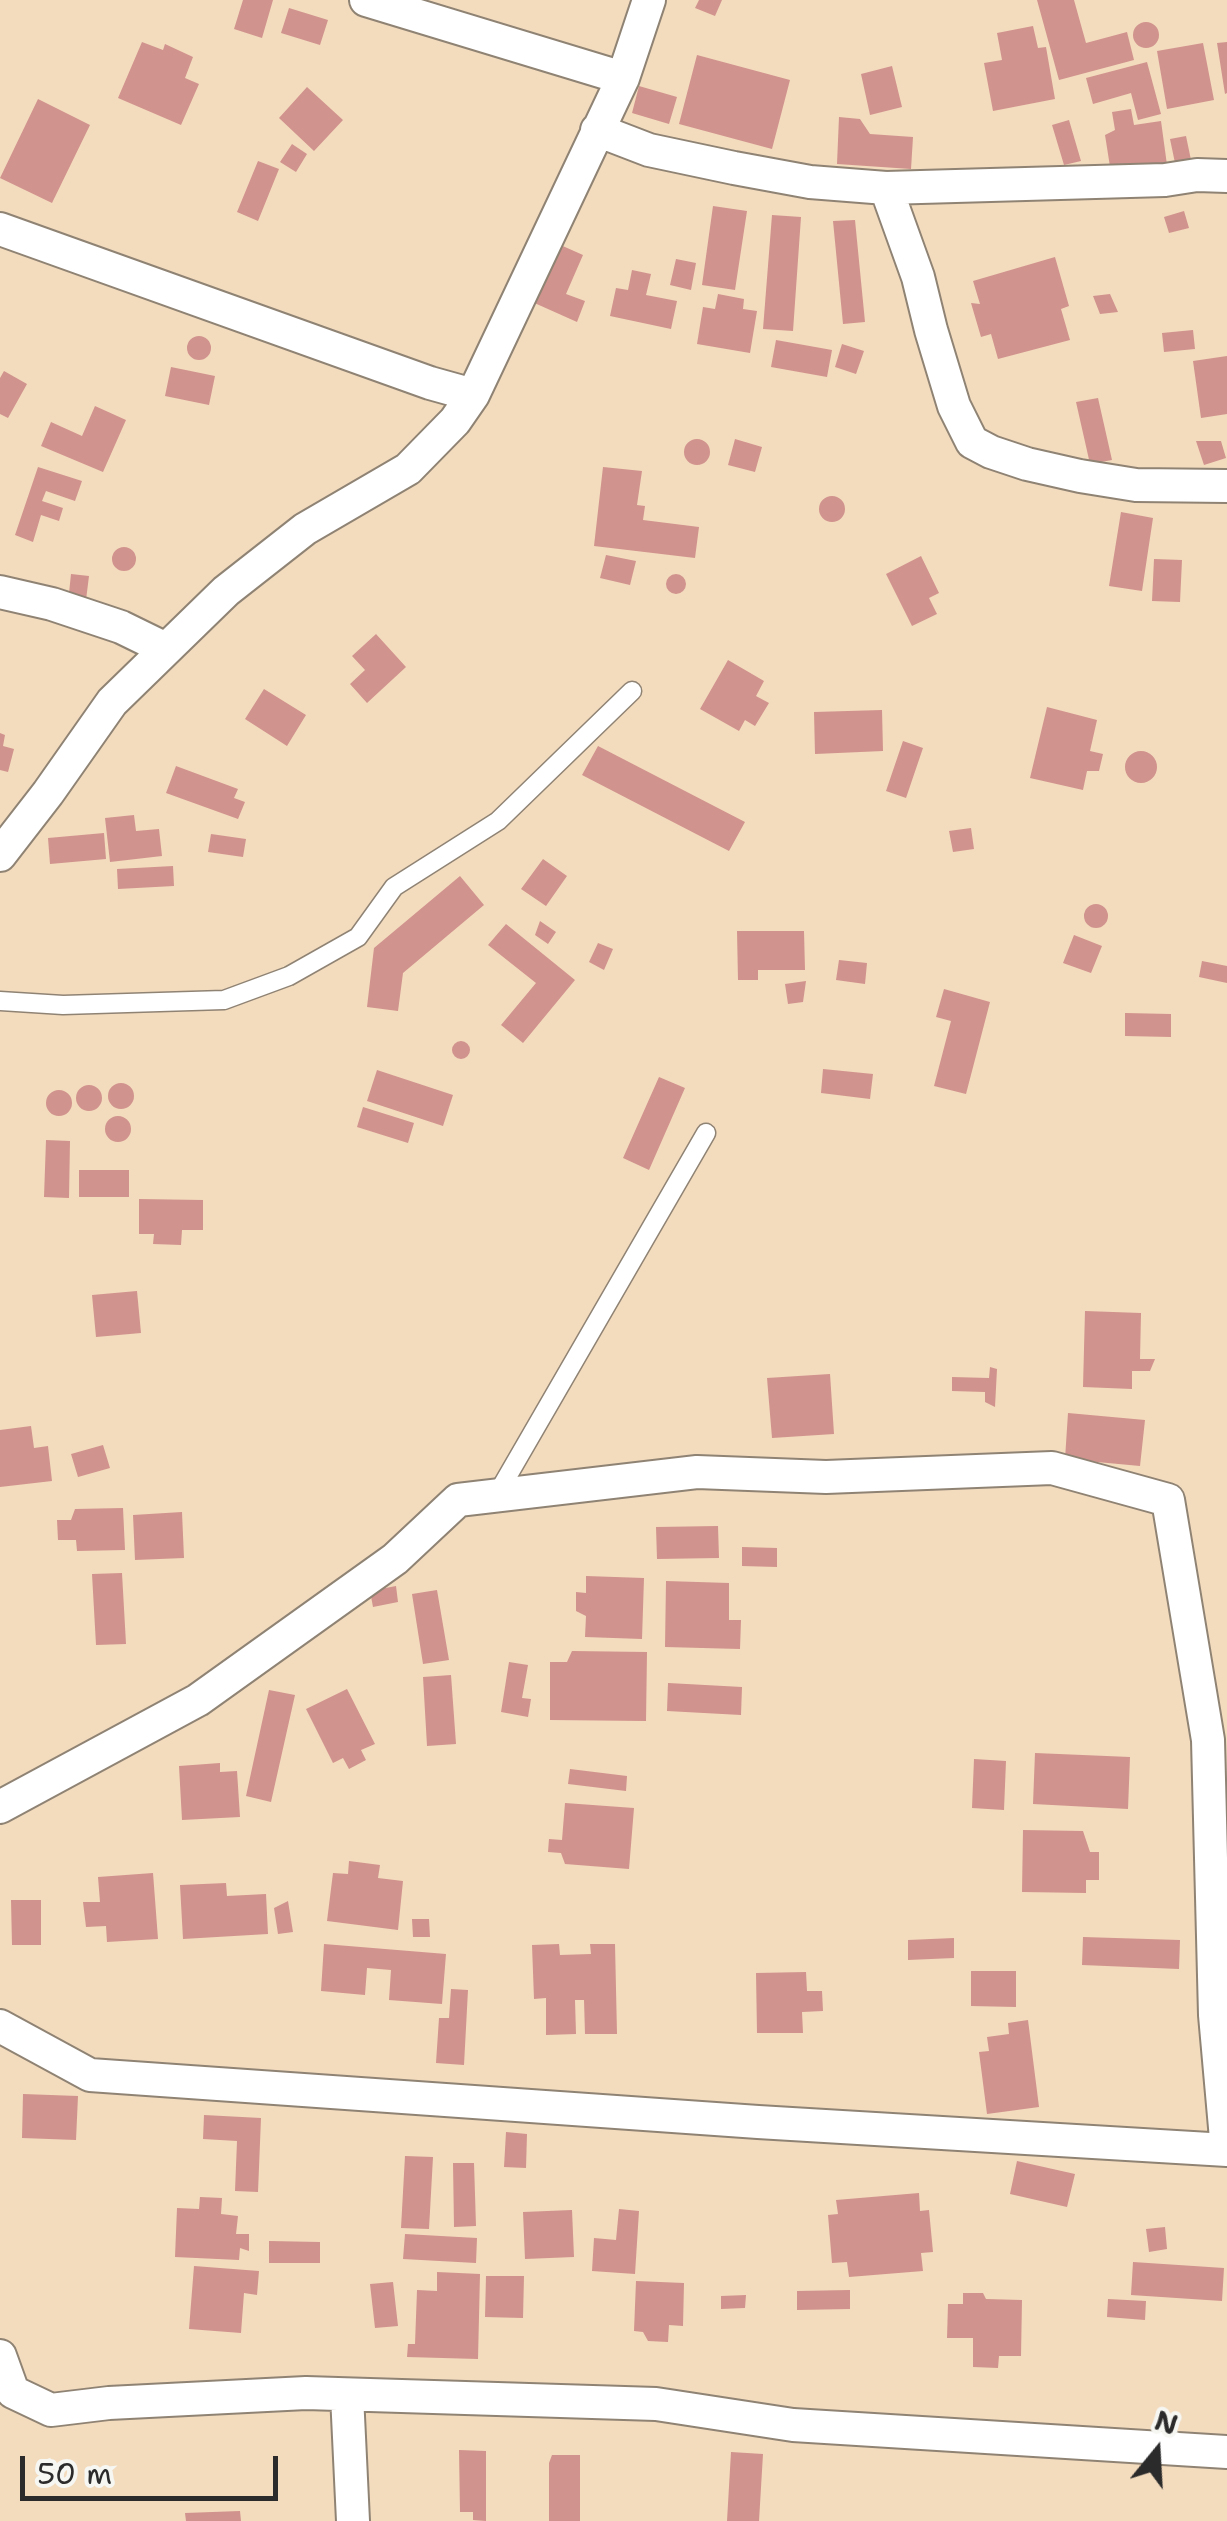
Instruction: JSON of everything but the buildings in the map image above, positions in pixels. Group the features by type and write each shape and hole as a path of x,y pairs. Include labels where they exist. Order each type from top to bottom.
{"street":[{"path":"366,0 622,78"},
{"path":"0,855 112,702 226,590 305,529 408,469 455,421 473,394 622,78 650,0"},
{"path":"597,130 648,150 734,168 810,182 886,188 1227,176"},
{"path":"886,188 918,277 954,406 972,442 1027,464 1080,476 1136,485 1227,486"},
{"path":"0,230 430,383 473,394"},
{"path":"0,592 121,626 166,648"},
{"path":"0,1807 198,1700 395,1559 458,1500 698,1472 826,1477 1052,1468 1168,1500 1208,1740 1215,2015 1227,2150 90,2074 0,2026"},
{"path":"1,2369 13,2392 51,2410 128,2402 306,2394 656,2404 793,2425 1227,2452"},
{"path":"347,2395 354,2521"}],"lane":[{"path":"0,1001 63,1004 224,1000 289,976 358,938 394,887 498,821 632,691"},
{"path":"496,1496 706,1133"}]}
